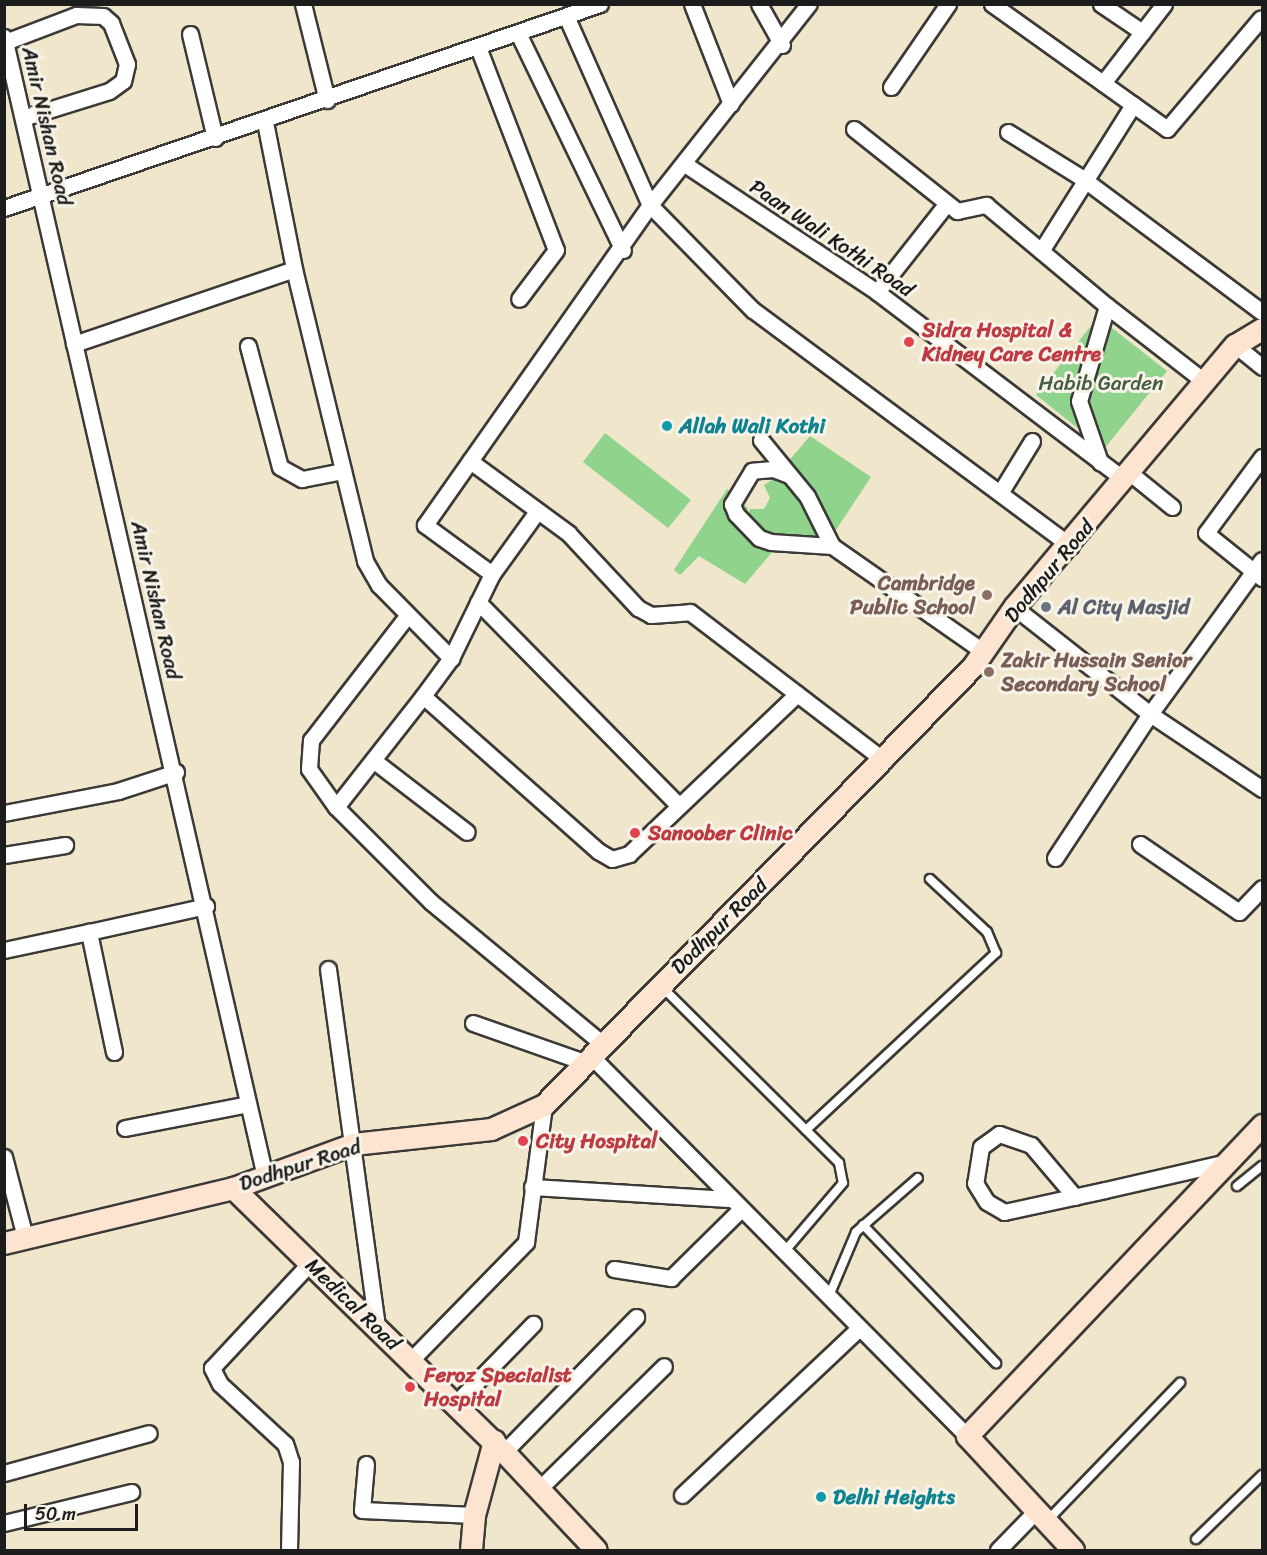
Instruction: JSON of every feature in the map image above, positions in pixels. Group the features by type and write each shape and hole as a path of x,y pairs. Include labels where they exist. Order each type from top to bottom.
{"street":[{"path":"303,4 327,100"},
{"path":"4,208 42,198 265,122 567,18 600,4"},
{"path":"692,4 731,104"},
{"path":"759,4 782,45"},
{"path":"492,574 424,525 623,250 650,205 686,165 731,104 782,45 809,4"},
{"path":"891,87 948,4"},
{"path":"992,4 1167,129 1261,18"},
{"path":"1101,4 1143,32"},
{"path":"1103,83 1164,4"},
{"path":"5,40 76,15 103,16 111,23 127,64 123,81 109,91 23,118"},
{"path":"567,18 650,205 753,310 1071,546"},
{"path":"518,33 623,250"},
{"path":"190,34 215,138"},
{"name":"Amir Nishan Road","path":"5,40 74,345 176,772 264,1172"},
{"path":"478,47 556,250 519,299"},
{"path":"1041,251 1082,178 1133,105"},
{"path":"265,122 294,269 364,561 407,616 452,658"},
{"path":"854,129 957,211 986,205 1107,306 1205,382"},
{"path":"1008,132 1082,178 1263,312"},
{"name":"Paan Wali Kothi Road","path":"686,165 877,292 1100,462 1128,476 1172,507"},
{"path":"877,292 947,203"},
{"path":"74,345 294,269"},
{"path":"1100,462 1078,401 1107,306"},
{"name":"Dodhpur Road","path":"4,1243 233,1188 264,1172 353,1144 491,1129 544,1105 660,985 885,761 984,652 1014,607 1071,546 1235,345 1263,329"},
{"path":"1235,345 1263,367"},
{"path":"248,346 280,467 302,479 343,471"},
{"path":"761,440 791,476 832,546 984,652"},
{"path":"1000,493 1032,441"},
{"path":"1055,858 1150,714 1259,569 1206,533 1263,457"},
{"path":"470,460 536,513 568,533 638,608 651,615 690,612 885,761"},
{"path":"791,476 773,469 752,471 732,504 736,514 765,540 832,546"},
{"path":"336,807 452,658 492,574 536,513"},
{"path":"478,602 679,806"},
{"path":"1014,607 1150,714 1263,789"},
{"path":"407,616 311,740 309,770 336,807 431,902 593,1054 735,1204 967,1436 1072,1551"},
{"path":"423,696 612,859 629,854 797,694"},
{"path":"373,760 467,832"},
{"path":"4,813 118,791 176,772"},
{"path":"1140,844 1239,912 1263,888"},
{"path":"4,855 65,845"},
{"path":"4,950 206,906"},
{"path":"89,932 114,1052"},
{"path":"328,969 377,1328"},
{"path":"473,1023 593,1054"},
{"path":"125,1128 248,1104"},
{"path":"411,1360 526,1242 544,1105"},
{"path":"967,1436 1263,1125"},
{"path":"1075,1197 1031,1145 999,1134 981,1147 975,1183 987,1202 1004,1212 1075,1197 1227,1162"},
{"path":"4,1157 25,1237"},
{"path":"532,1187 735,1204"},
{"name":"Medical Road","path":"233,1188 499,1446 596,1551"},
{"path":"614,1269 671,1278 735,1204"},
{"path":"289,1551 291,1462 285,1444 220,1384 212,1368 310,1263"},
{"path":"471,1551 474,1515 499,1446 636,1317"},
{"path":"455,1404 532,1324"},
{"path":"682,1495 859,1328"},
{"path":"539,1489 664,1366"},
{"path":"4,1473 149,1433"},
{"path":"366,1464 362,1510 474,1515"},
{"path":"4,1523 131,1492"},
{"path":"998,1551 1041,1516"}],"lane":[{"path":"807,1130 996,953 987,932 930,879"},
{"path":"660,985 839,1164 843,1183 783,1252"},
{"path":"1237,1186 1263,1166"},
{"path":"828,1298 863,1225 918,1178"},
{"path":"863,1225 996,1363"},
{"path":"1041,1516 1180,1383"},
{"path":"1196,1539 1263,1475"}],"green space":[{"name":"Habib Garden","path":"1098,317 1167,371 1104,449 1036,395"},
{"path":"605,433 691,500 668,528 583,462"},
{"path":"810,436 871,477 832,536 786,464"},
{"path":"777,477 790,482 801,496 824,542 774,550 745,584 699,556 680,575 674,570 727,489 748,508 746,521 750,509 764,509 770,498 764,485"}],"place":[{"name":"Sidra Hospital & Kidney Care Centre","path":"909,342"},
{"name":"Allah Wali Kothi","path":"667,426"},
{"name":"Cambridge Public School","path":"987,595"},
{"name":"Al City Masjid","path":"1046,607"},
{"name":"Zakir Hussain Senior Secondary School","path":"989,672"},
{"name":"Sanoober Clinic","path":"635,833"},
{"name":"City Hospital","path":"523,1141"},
{"name":"Feroz Specialist Hospital","path":"410,1387"},
{"name":"Delhi Heights","path":"821,1497"}]}
